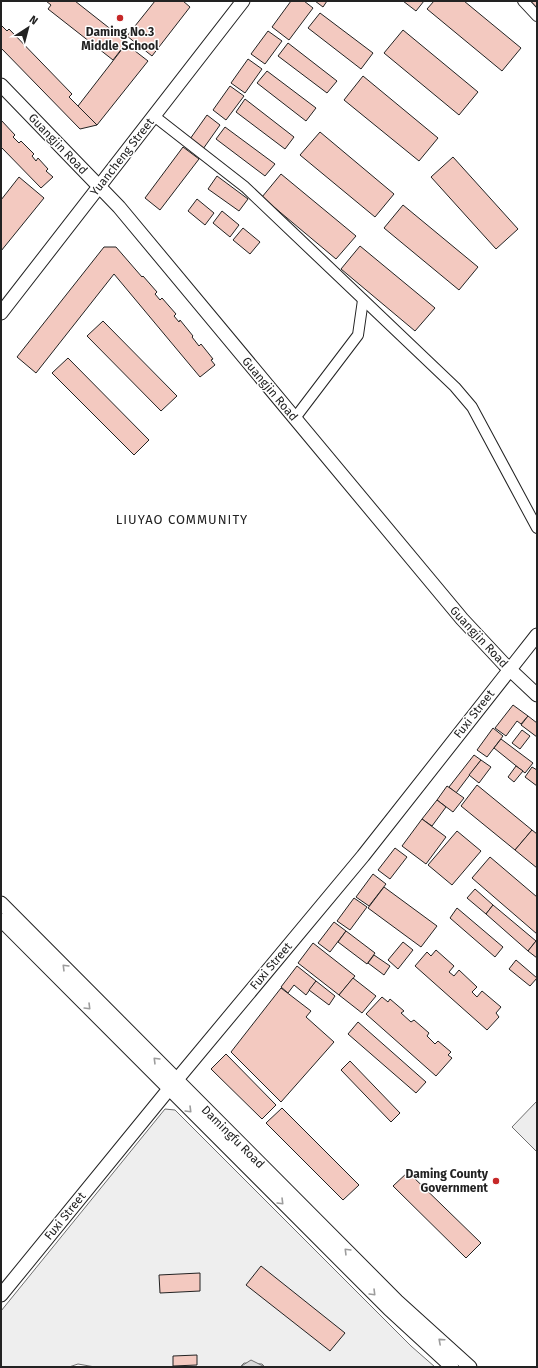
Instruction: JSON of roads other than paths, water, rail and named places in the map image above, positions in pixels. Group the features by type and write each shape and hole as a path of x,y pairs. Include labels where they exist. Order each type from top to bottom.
{"street":[{"name":"Yuancheng Street","path":"1,313 243,1"},
{"path":"524,1 537,16"},
{"name":"Guangjin Road","path":"1,85 119,207 462,619 510,670 537,696"},
{"path":"154,116 245,187 455,387 472,407 537,528"},
{"path":"295,418 358,335 363,300"},
{"name":"Fuxi Street","path":"1,1295 172,1084 363,856 537,635"},
{"name":"Damingfu Road","path":"1,903 172,1084 389,1309 452,1367"},
{"name":"Damingfu Road","path":"1,920 397,1301 470,1367"}],"place":[{"name":"Daming No.3 Middle School","path":"120,18"},
{"name":"Daming County Government","path":"496,1181"}],"district":[{"name":"LIUYAO COMMUNITY","path":"182,519"}]}
